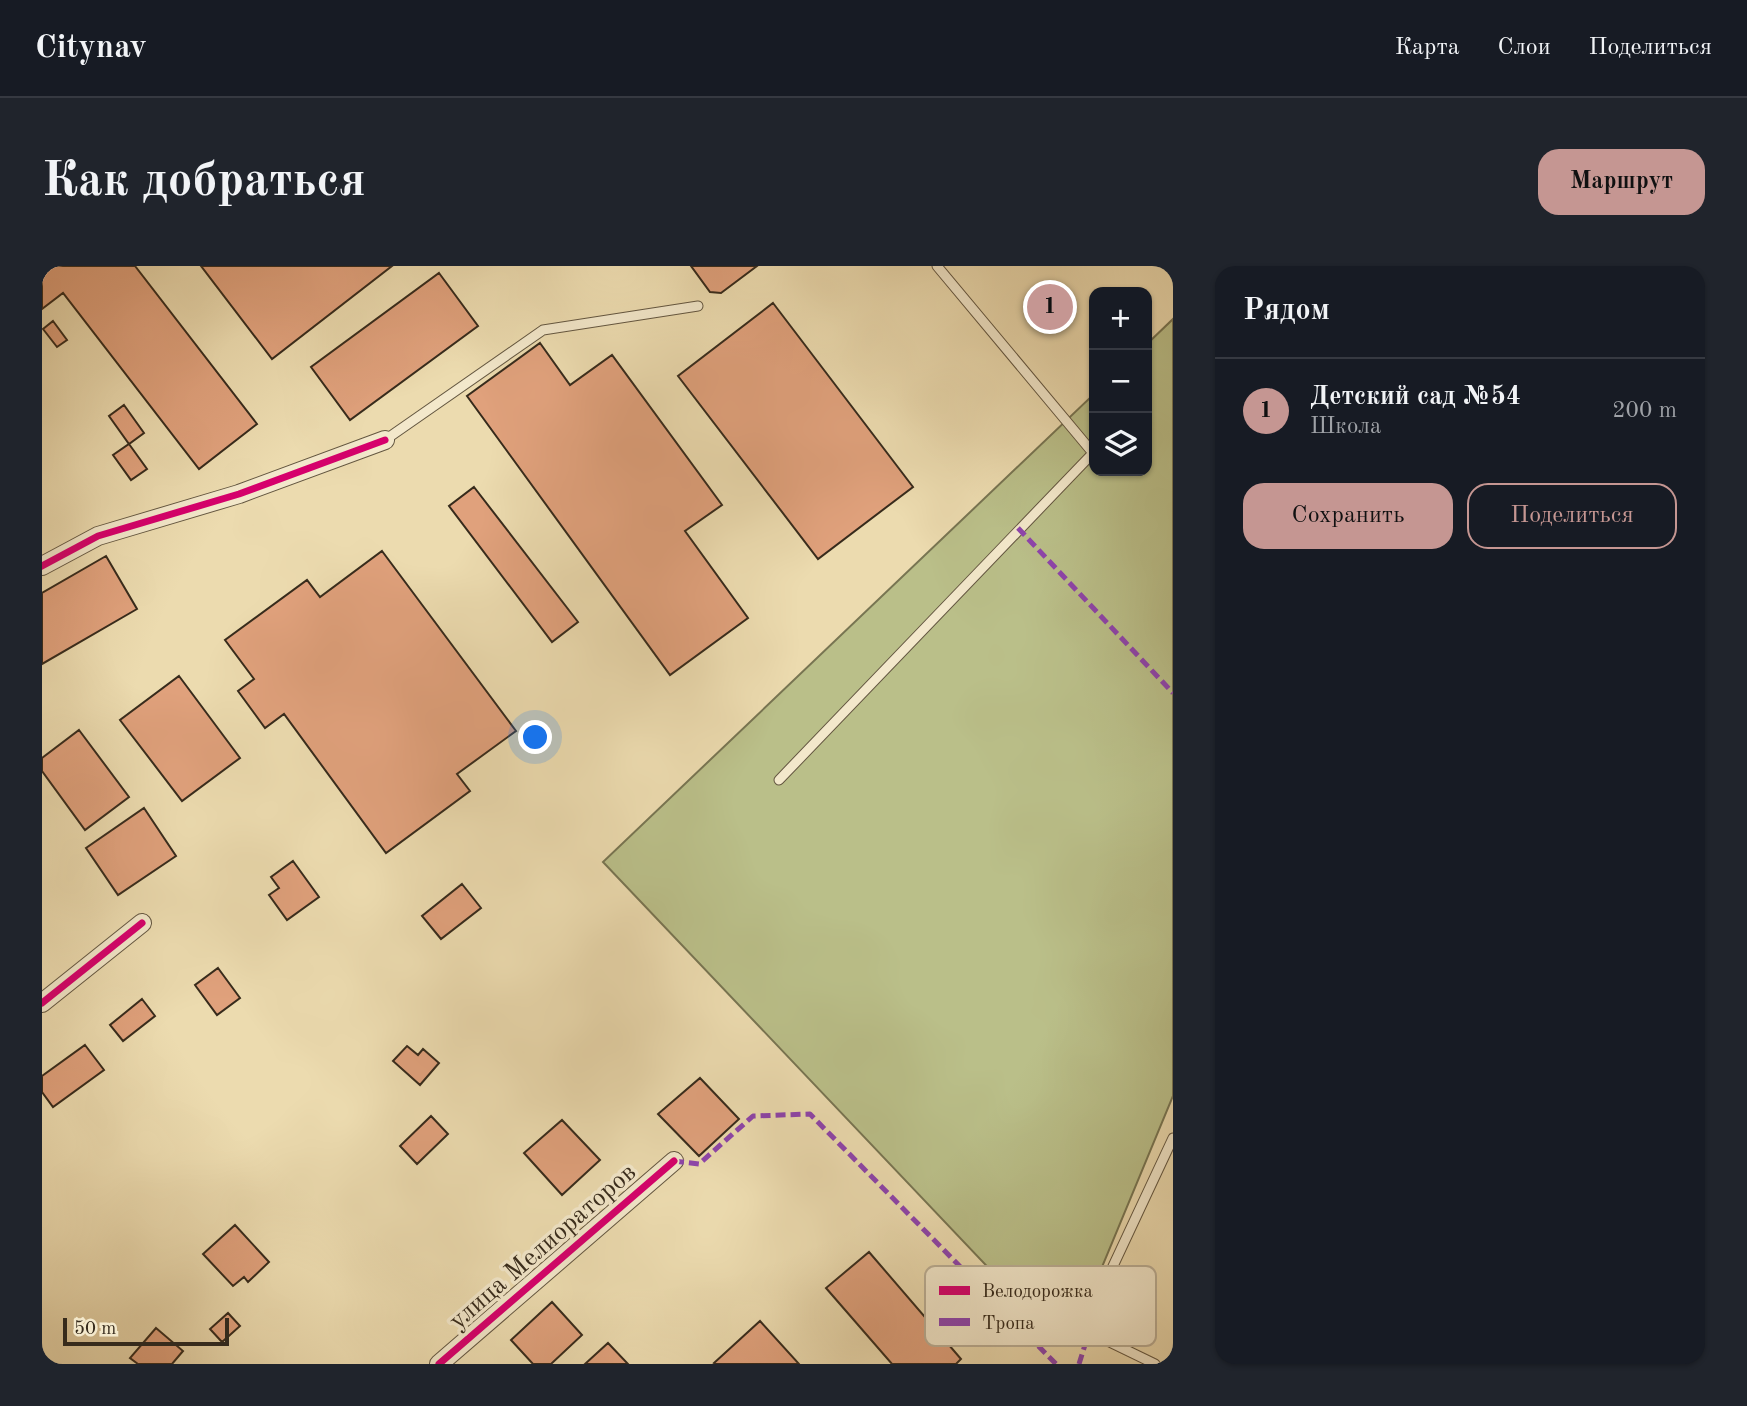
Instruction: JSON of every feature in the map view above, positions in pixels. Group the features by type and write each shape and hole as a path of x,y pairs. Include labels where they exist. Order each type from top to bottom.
{"street":[{"path":"42,566 98,536 239,494 385,440"},
{"path":"42,1003 142,923"},
{"name":"улица Мелиораторов","path":"439,1364 674,1161"}],"lane":[{"path":"779,780 1093,453 937,266"},
{"path":"385,440 543,330 698,306"},
{"path":"1113,1266 1173,1138"},
{"path":"1118,1346 1155,1364"}],"green space":[{"path":"1173,319 1173,1096 1102,1266 987,1266 603,862 1089,399 1089,476 1152,476 1152,339"}],"building":[{"path":"42,266 135,266 257,424 199,469 63,293 42,309"},
{"path":"201,266 392,266 272,359"},
{"path":"691,266 757,266 721,293 710,292"},
{"path":"439,273 478,326 350,420 311,367"},
{"path":"773,303 913,487 818,559 678,376"},
{"path":"53,321 67,340 57,347 43,329"},
{"path":"540,343 570,385 612,355 722,505 685,531 748,618 670,675 467,396"},
{"path":"124,405 144,433 129,444 109,416"},
{"path":"129,444 147,469 131,480 113,455"},
{"path":"474,487 578,622 552,642 449,506"},
{"path":"382,551 516,731 457,774 470,791 386,853 284,714 265,728 238,691 254,679 225,640 307,580 320,597"},
{"path":"106,556 137,609 42,664 42,593"},
{"path":"179,676 240,758 182,801 120,720"},
{"path":"79,730 129,797 85,830 42,771 42,758"},
{"path":"144,808 176,856 118,895 86,848"},
{"path":"293,861 319,897 287,920 269,895 279,888 271,877"},
{"path":"462,884 481,908 441,939 422,916"},
{"path":"218,968 240,998 217,1015 195,985"},
{"path":"142,999 155,1016 123,1041 110,1025"},
{"path":"85,1045 104,1070 53,1107 42,1092 42,1076"},
{"path":"407,1046 418,1055 423,1049 439,1063 420,1085 393,1061"},
{"path":"700,1078 739,1119 699,1156 658,1114"},
{"path":"431,1116 448,1134 417,1164 400,1146"},
{"path":"562,1120 600,1160 562,1195 524,1153"},
{"path":"235,1225 269,1262 248,1282 244,1277 233,1286 203,1254"},
{"path":"869,1252 925,1317 925,1346 950,1346 961,1359 956,1364 892,1364 826,1288"},
{"path":"552,1302 582,1335 551,1364 533,1364 511,1340"},
{"path":"228,1313 240,1326 222,1342 210,1329"},
{"path":"760,1321 799,1364 714,1363"},
{"path":"156,1328 183,1351 172,1364 138,1364 130,1358"},
{"path":"608,1343 628,1364 585,1364"}],"marked path":[{"path":"1018,528 1173,693"},
{"path":"674,1161 699,1164 753,1116 810,1114 960,1266"},
{"path":"1038,1346 1056,1364"},
{"path":"1079,1364 1085,1346"}],"cycle path":[{"path":"42,566 98,536 239,494 385,440"},
{"path":"42,1003 142,923"},
{"path":"439,1364 674,1161"}],"place":[{"name":"Детский сад №54","path":"1050,307"}]}
